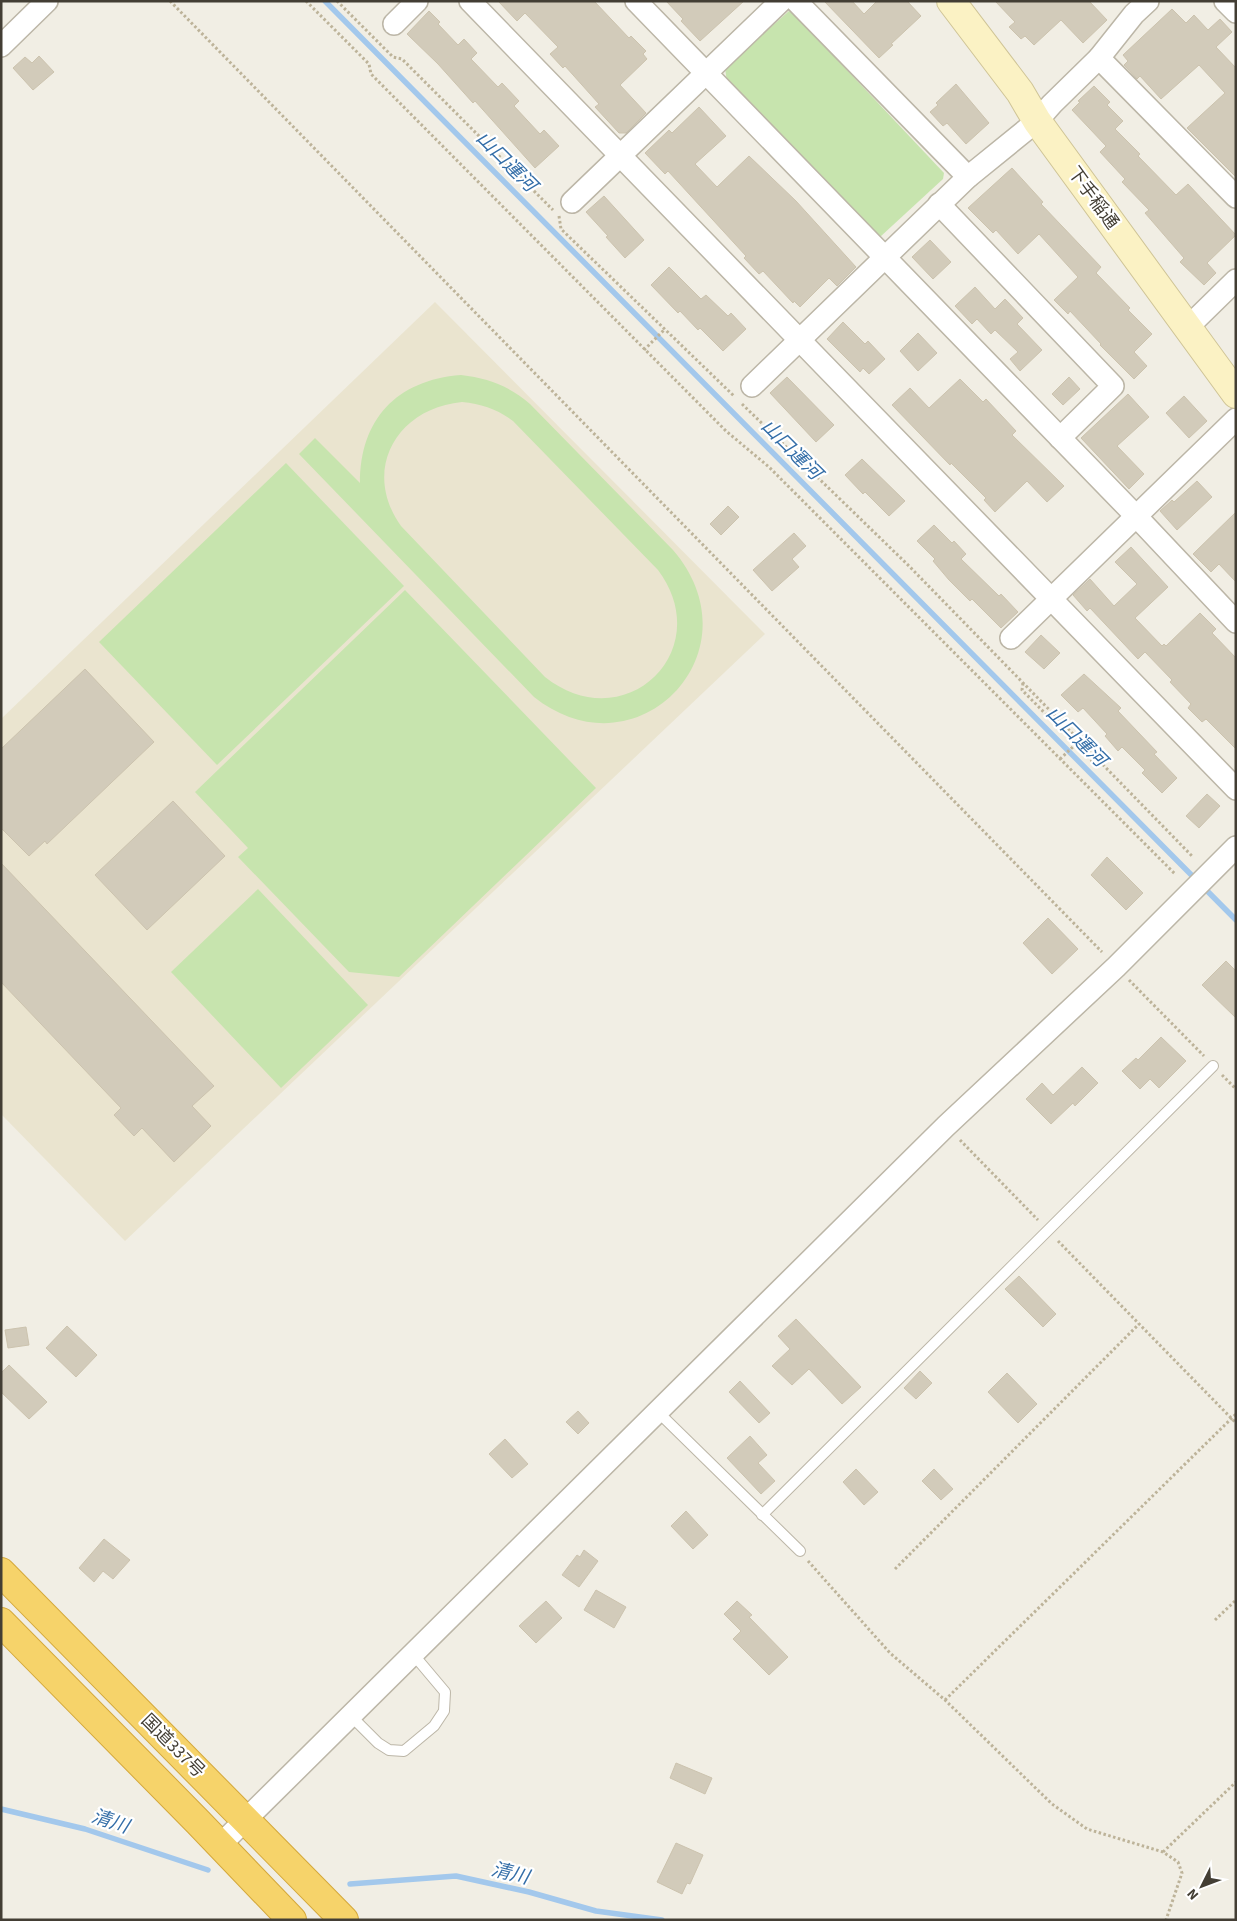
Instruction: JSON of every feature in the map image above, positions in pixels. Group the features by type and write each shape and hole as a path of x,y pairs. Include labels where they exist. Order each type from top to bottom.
{"highway":[{"name":"国道337号","path":"1,1572 344,1920"},
{"name":"国道337号","path":"1,1622 292,1920"}],"street":[{"path":"1,46 47,1"},
{"path":"394,24 417,1"},
{"path":"470,1 1236,789"},
{"path":"636,1 1136,516 1236,622"},
{"path":"572,202 781,1"},
{"path":"796,1 968,177"},
{"name":"下手稲通","path":"951,1 1020,92 1037,122 1236,394"},
{"path":"1225,1 1236,12"},
{"path":"743,395 968,177 1037,122 1052,104 1099,58 1135,6"},
{"path":"1099,58 1236,197"},
{"path":"939,204 1113,386 1060,438"},
{"path":"1187,328 1236,280"},
{"path":"1011,638 1236,419"},
{"path":"219,1846 946,1126 1116,967 1236,847"}],"lane":[{"path":"762,1515 1213,1066"},
{"path":"658,1412 800,1551"},
{"path":"351,1716 378,1743 389,1750 404,1751 434,1726 444,1711 445,1692 413,1654"}],"path":[{"path":"170,1 1236,1089"},
{"path":"306,1 369,64 372,74 644,350 726,432 776,474 1176,874"},
{"path":"337,1 393,57 402,59 559,215 560,229 665,329 743,395 1192,856"},
{"path":"644,350 665,329"},
{"path":"1023,682 1022,690 1097,766 1102,764"},
{"path":"1060,759 1076,744"},
{"path":"946,1126 1236,1423"},
{"path":"895,1569 1140,1324"},
{"path":"945,1700 1236,1414"},
{"path":"800,1551 890,1653 945,1700 1052,1804 1087,1829 1163,1852 1178,1862 1182,1873 1166,1920"},
{"path":"1216,1620 1236,1600"},
{"path":"1163,1852 1236,1782"}],"shaded area":[{"path":"435,302 765,634 125,1241 1,1114 1,719"}],"green space":[{"path":"789,11 798,18 944,173 943,179 880,237 727,82 725,68"},
{"path":"461,375 480,378 514,392 530,404 673,550 696,589 703,627 695,663 675,692 647,713 612,723 573,718 534,697 299,454 315,438 360,483 362,460 367,440 375,422 386,407 400,395 418,385 438,378","holes":["462,402 495,410 513,421 658,570 674,600 677,629 670,656 654,677 632,692 605,698 575,694 545,677 401,526 389,505 385,484 386,464 392,445 404,429 419,416 439,407"]},
{"path":"286,463 404,586 217,765 99,642"},
{"path":"405,590 596,788 399,977 349,972 238,857 248,848 195,792"},
{"path":"258,889 368,1005 281,1088 171,972"}],"building":[{"path":"498,1 594,1 629,38 631,36 646,51 643,54 647,59 620,85 646,113 626,133 619,133 595,107 599,104 565,66 563,68 550,54 558,47 525,13 517,21"},
{"path":"666,1 744,1 700,41 681,21 683,19"},
{"path":"824,1 852,1 864,14 877,1 907,1 921,16 879,58"},
{"path":"995,1 1089,1 1107,20 1083,43 1061,20 1034,45 1025,36 1021,39 1009,27 1015,22"},
{"path":"1172,9 1186,23 1194,15 1208,30 1220,19 1232,32 1216,47 1236,68 1236,177 1187,128 1225,93 1199,65 1161,99 1140,76 1137,79 1124,65 1128,61 1123,55"},
{"path":"429,11 440,22 438,24 458,45 464,39 477,53 471,59 498,87 502,83 519,101 514,106 540,134 544,130 559,146 535,168 475,101 473,103 438,64 407,34"},
{"path":"39,56 54,72 33,90 13,68 25,57 32,63"},
{"path":"956,84 989,123 966,144 947,123 943,126 930,112 938,105 936,103"},
{"path":"1094,86 1110,102 1107,105 1123,121 1115,129 1140,154 1138,156 1176,195 1188,184 1236,235 1207,263 1216,273 1204,285 1180,262 1184,258 1145,213 1149,210 1122,182 1125,179 1100,152 1106,146 1072,110 1080,102 1078,101"},
{"path":"699,107 726,136 695,164 717,187 749,156 796,201 856,267 837,286 829,278 800,307 794,301 793,303 763,271 759,274 744,258 746,256 668,171 665,174 645,153 669,130 672,133"},
{"path":"1012,168 1043,202 1041,204 1101,267 1096,273 1152,334 1134,352 1147,366 1134,379 1070,311 1068,314 1054,300 1078,277 1039,234 1018,254 996,230 993,233 968,208"},
{"path":"604,196 644,240 625,258 586,212"},
{"path":"930,240 951,262 933,279 912,257"},
{"path":"669,267 701,299 706,295 728,316 731,313 746,329 723,351 700,328 698,330 680,311 678,313 651,285"},
{"path":"975,287 995,309 1005,299 1023,318 1017,324 1042,350 1020,371 1010,359 1018,352 995,330 991,334 977,319 972,324 955,306"},
{"path":"843,322 865,344 868,341 885,359 869,374 863,368 860,372 827,339"},
{"path":"918,333 937,353 918,371 900,351"},
{"path":"787,377 834,425 816,442 770,393"},
{"path":"1069,377 1080,389 1063,405 1052,394"},
{"path":"960,379 983,402 986,399 1016,431 1012,435 1064,486 1047,502 1027,481 995,512 984,500 986,498 951,463 950,465 892,405 910,388 929,408"},
{"path":"1128,394 1149,417 1117,446 1144,474 1129,489 1081,438"},
{"path":"1184,396 1207,421 1189,438 1166,413"},
{"path":"862,459 905,501 889,516 865,492 863,494 845,475"},
{"path":"1197,481 1212,497 1177,530 1160,511 1172,500 1174,502"},
{"path":"728,506 739,517 721,535 710,524"},
{"path":"1236,512 1236,582 1219,564 1211,572 1193,554"},
{"path":"934,525 952,543 954,541 966,554 961,559 999,596 1001,594 1018,612 1001,628 972,599 970,601 949,580 933,561 935,559 917,541"},
{"path":"794,533 806,546 792,559 799,567 772,591 753,570"},
{"path":"1131,547 1168,587 1135,618 1162,646 1164,644 1166,646 1200,613 1216,629 1212,633 1236,658 1236,749 1206,719 1202,722 1188,708 1191,704 1170,682 1172,680 1145,652 1138,659 1090,608 1087,611 1073,595 1090,579 1114,606 1137,584 1115,562"},
{"path":"1041,635 1060,653 1044,669 1025,652"},
{"path":"85,669 154,742 47,844 45,841 29,856 1,828 1,749"},
{"path":"1084,674 1121,708 1118,711 1157,752 1154,754 1177,778 1162,793 1142,773 1145,770 1122,747 1118,751 1105,736 1107,734 1083,708 1078,712 1061,695"},
{"path":"1207,794 1220,806 1199,828 1186,816"},
{"path":"173,801 225,856 147,930 95,875"},
{"path":"1107,857 1143,893 1126,910 1091,875"},
{"path":"1,863 214,1086 192,1106 211,1126 174,1162 142,1128 134,1136 114,1115 121,1108 1,982"},
{"path":"1048,918 1078,949 1052,974 1023,943"},
{"path":"1226,961 1236,971 1236,1018 1202,985"},
{"path":"1161,1037 1186,1061 1159,1088 1150,1079 1140,1089 1122,1071 1136,1058 1138,1060"},
{"path":"1082,1067 1098,1083 1075,1106 1073,1103 1051,1124 1026,1099 1042,1083 1053,1095"},
{"path":"1019,1276 1056,1314 1043,1327 1005,1289"},
{"path":"796,1319 861,1387 842,1404 809,1369 792,1385 772,1366 790,1349 778,1336"},
{"path":"67,1326 97,1355 76,1377 46,1348"},
{"path":"26,1327 29,1345 8,1348 5,1330"},
{"path":"9,1365 47,1402 29,1419 1,1392 1,1373"},
{"path":"920,1371 932,1383 916,1399 904,1388"},
{"path":"1007,1373 1037,1404 1018,1423 988,1392"},
{"path":"740,1381 770,1413 759,1423 729,1392"},
{"path":"578,1411 589,1423 578,1434 566,1422"},
{"path":"750,1436 767,1455 758,1463 775,1481 761,1494 727,1458"},
{"path":"505,1439 528,1464 512,1478 489,1454"},
{"path":"856,1469 878,1492 864,1505 843,1482"},
{"path":"934,1469 953,1489 941,1500 922,1481"},
{"path":"686,1511 708,1535 693,1549 671,1526"},
{"path":"104,1539 130,1560 113,1579 103,1571 94,1582 79,1568"},
{"path":"584,1550 598,1561 579,1587 562,1575 577,1555 580,1557"},
{"path":"596,1590 626,1607 614,1628 584,1610"},
{"path":"546,1601 562,1618 536,1643 519,1626"},
{"path":"737,1601 752,1615 749,1617 788,1657 769,1675 733,1639 741,1631 724,1614"},
{"path":"676,1763 712,1778 705,1794 670,1778"},
{"path":"676,1843 703,1855 690,1884 687,1883 682,1894 657,1882"}],"waterway":[{"name":"山口運河","path":"325,1 1236,920"},
{"name":"清川","path":"1,1809 85,1829 208,1870"},
{"name":"清川","path":"350,1884 456,1876 529,1892 596,1911 662,1920"}]}
